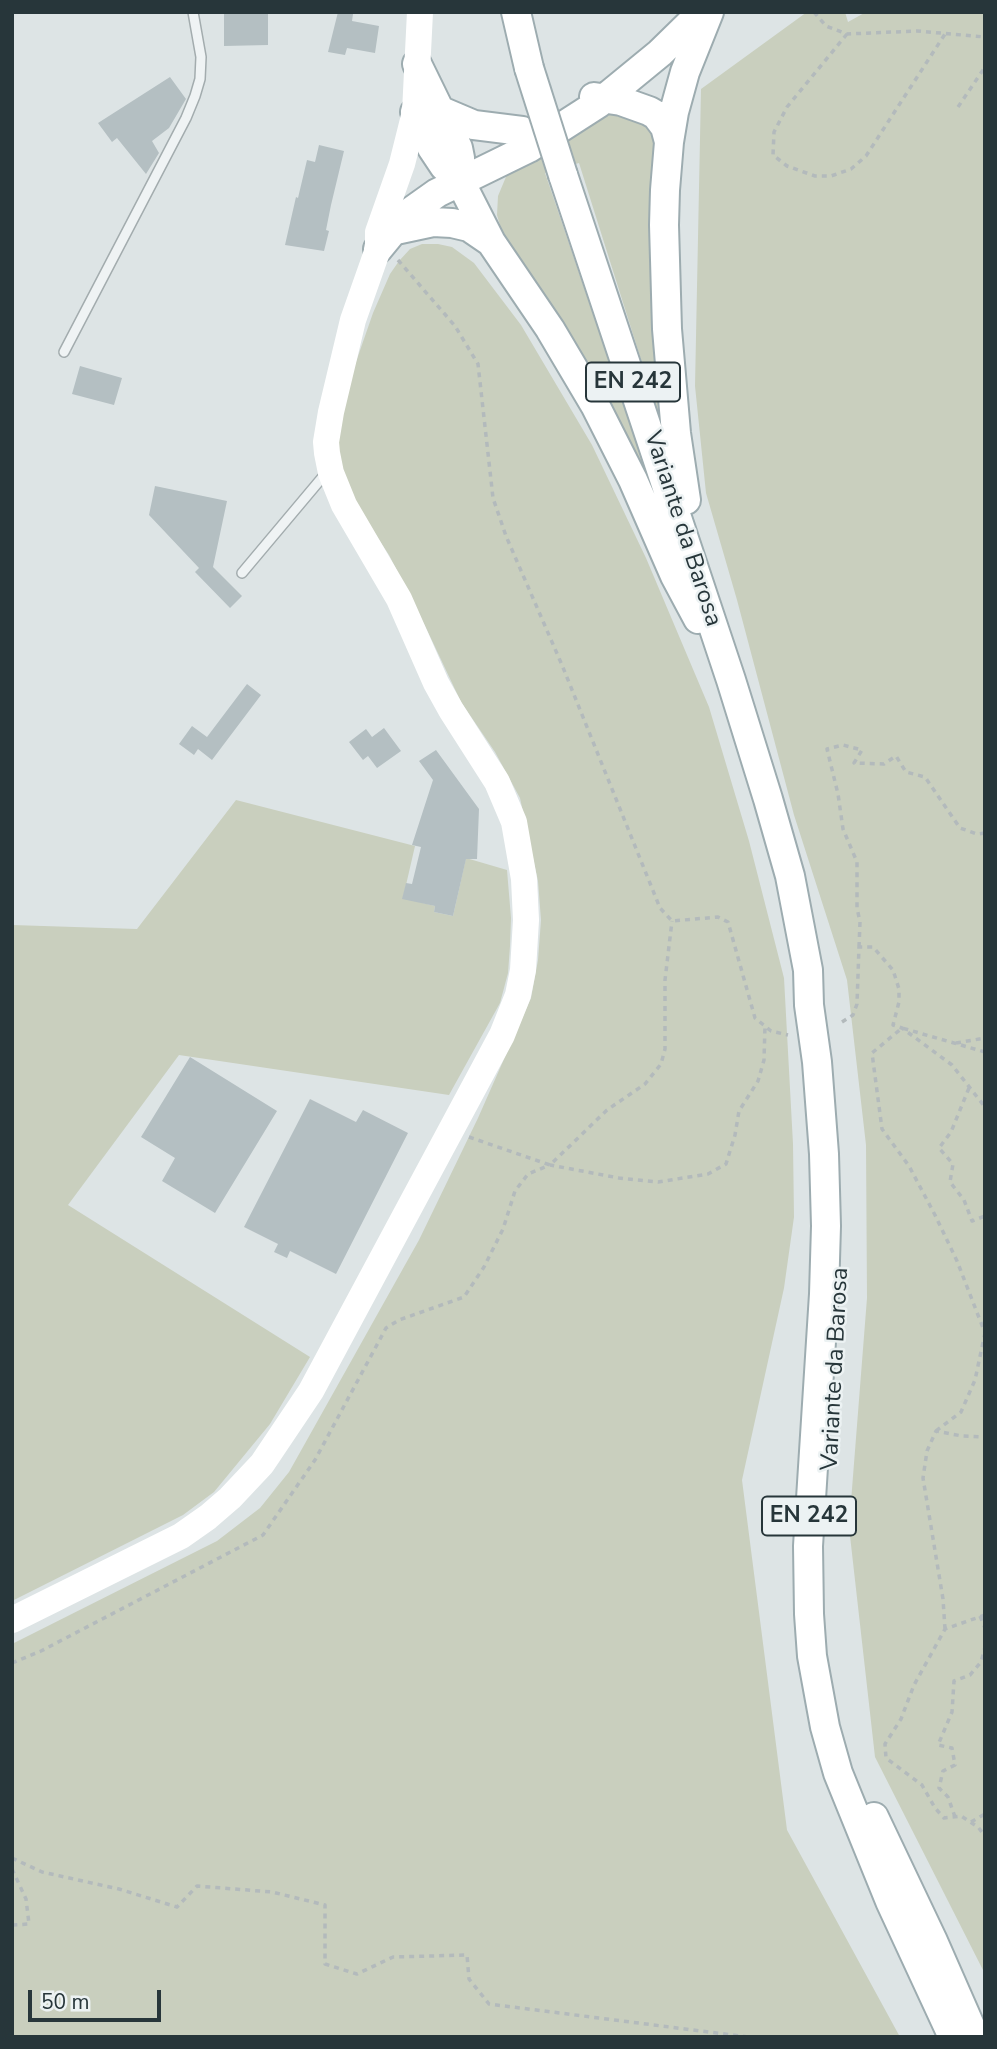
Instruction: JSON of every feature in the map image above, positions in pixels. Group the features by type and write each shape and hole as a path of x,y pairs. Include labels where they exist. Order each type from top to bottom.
{"main road":[{"path":"420,12 417,64 428,112 458,148 460,181 491,242 550,329 608,429 675,576 731,680"},
{"name":"Variante da Barosa","path":"516,12 529,68 562,175 702,589 790,876 808,970 823,1143 826,1226 808,1546 808,1614 812,1656 825,1727 838,1773 890,1901 953,2037"},
{"path":"460,181 474,161 495,145 606,78 664,29 679,12"},
{"path":"12,1620 181,1536 230,1498 262,1464 311,1391 502,1035 521,982 525,946 524,879 514,822 497,782 462,730 441,692 388,579 340,496 330,469 326,442 335,391 367,277 385,240 406,215 460,181 529,148 605,98 660,53 702,12"},
{"path":"702,589 683,481 670,369 664,225 669,142 685,72 709,12"},
{"path":"571,100 589,96 632,104 656,116 665,127 669,142"},
{"path":"428,112 474,125 522,131"},
{"path":"385,240 378,232 402,164 428,112"},
{"path":"385,240 433,222 452,223 469,228 491,242"},
{"name":"Variante da Barosa","path":"808,970 821,1000 827,1031 842,1169 842,1287 825,1566 825,1613 833,1678 848,1747 863,1789 975,2037"}],"lane":[{"path":"64,352 195,96 200,79 201,57 193,12"},
{"path":"242,573 330,469"}],"path":[{"path":"814,12 826,26 847,34 916,31 985,37"},
{"path":"847,34 787,107 774,132 773,155 788,166 815,176 831,176 851,169 866,156 945,34"},
{"path":"958,107 985,68"},
{"path":"12,1663 41,1651 263,1535 315,1460 386,1328 399,1320 464,1297 503,1229 515,1191 528,1174 550,1165 607,1110 645,1084 660,1064 665,1049 665,980 672,921 660,908 649,884 562,665 506,536 493,498 478,364 455,326 399,261 385,240"},
{"path":"842,1022 853,1015 857,1004 860,922 857,908 857,862 843,829 827,749 843,746 862,750 853,763 884,764 896,756 906,772 925,777 960,828 977,834 985,833"},
{"path":"672,921 718,917 728,922 755,1018 771,1031 788,1035"},
{"path":"859,947 873,947 893,970 899,989 899,1002 893,1025 985,1052"},
{"path":"451,1131 550,1165 619,1178 658,1182 708,1174 726,1164 739,1111 758,1081 764,1060 765,1026"},
{"path":"902,1028 953,1065 985,1107"},
{"path":"902,1028 872,1053 881,1129 909,1166 935,1215 957,1261 985,1333 975,1380 961,1412 936,1431 928,1451 923,1478 943,1599 945,1629 914,1685 901,1720 885,1744 886,1758 922,1785 944,1818 961,1816 978,1827 985,1836"},
{"path":"955,1043 985,1038"},
{"path":"969,1088 951,1132 939,1148 953,1164 950,1182 964,1200 972,1222 985,1216"},
{"path":"936,1431 985,1437"},
{"path":"945,1629 983,1616 985,1628"},
{"path":"955,1817 948,1797 939,1788 943,1771 955,1765 952,1748 937,1745 952,1712 954,1681 970,1675 981,1662 985,1647"},
{"path":"971,1822 985,1814"},
{"path":"12,1858 42,1872 119,1889 177,1907 197,1886 272,1892 325,1905 325,1964 357,1974 393,1957 467,1955 469,1979 489,2004 748,2037"},
{"path":"12,1869 26,1899 29,1924 12,1925"}],"green space":[{"path":"807,12 845,12 848,22 866,12 985,12 985,1974 875,1757 849,1527 867,1298 866,1145 847,980 794,815 706,493 695,386 701,89"},
{"path":"613,114 639,117 655,132 667,442 579,163 545,173 661,513 511,250 497,215 498,196 508,172 598,116"},
{"path":"422,244 452,247 474,263 521,325 592,445 646,558 709,707 749,841 784,978 794,1217 784,1288 742,1480 787,1830 900,2037 12,2037 12,1644 217,1541 260,1508 289,1472 419,1240 478,1118 531,998 538,960 541,920 538,881 520,798 495,752 461,702 389,555 355,503 340,470 338,445 348,385 373,313 390,274 399,261 410,249"},
{"path":"236,800 415,846 403,898 435,906 434,912 453,916 466,858 507,870 511,918 510,946 508,973 500,1003 449,1095 179,1055 68,1205 310,1357 270,1424 214,1492 183,1515 12,1601 12,925 137,929"}],"building":[{"path":"224,12 268,14 268,45 224,46"},
{"path":"338,12 353,14 352,21 379,26 375,53 347,48 345,55 328,52"},
{"path":"170,77 186,99 169,128 152,141 159,153 146,174 117,138 112,142 98,123"},
{"path":"319,145 344,151 326,230 329,231 324,251 285,245 307,160 315,162"},
{"path":"80,366 122,378 114,405 72,394"},
{"path":"155,486 227,501 213,567 242,596 230,608 195,572 199,568 149,515"},
{"path":"247,684 261,695 212,760 198,749 194,755 179,744 192,726 207,737"},
{"path":"384,728 401,751 377,768 368,756 363,760 349,742 366,729 372,737"},
{"path":"436,750 479,809 477,859 466,859 453,916 434,912 435,906 402,899 406,883 412,884 421,847 412,845 433,780 419,761"},
{"path":"190,1057 277,1111 215,1213 162,1181 175,1158 141,1137"},
{"path":"310,1099 356,1122 363,1110 408,1133 336,1274 290,1251 287,1258 274,1252 278,1244 244,1227"}]}
